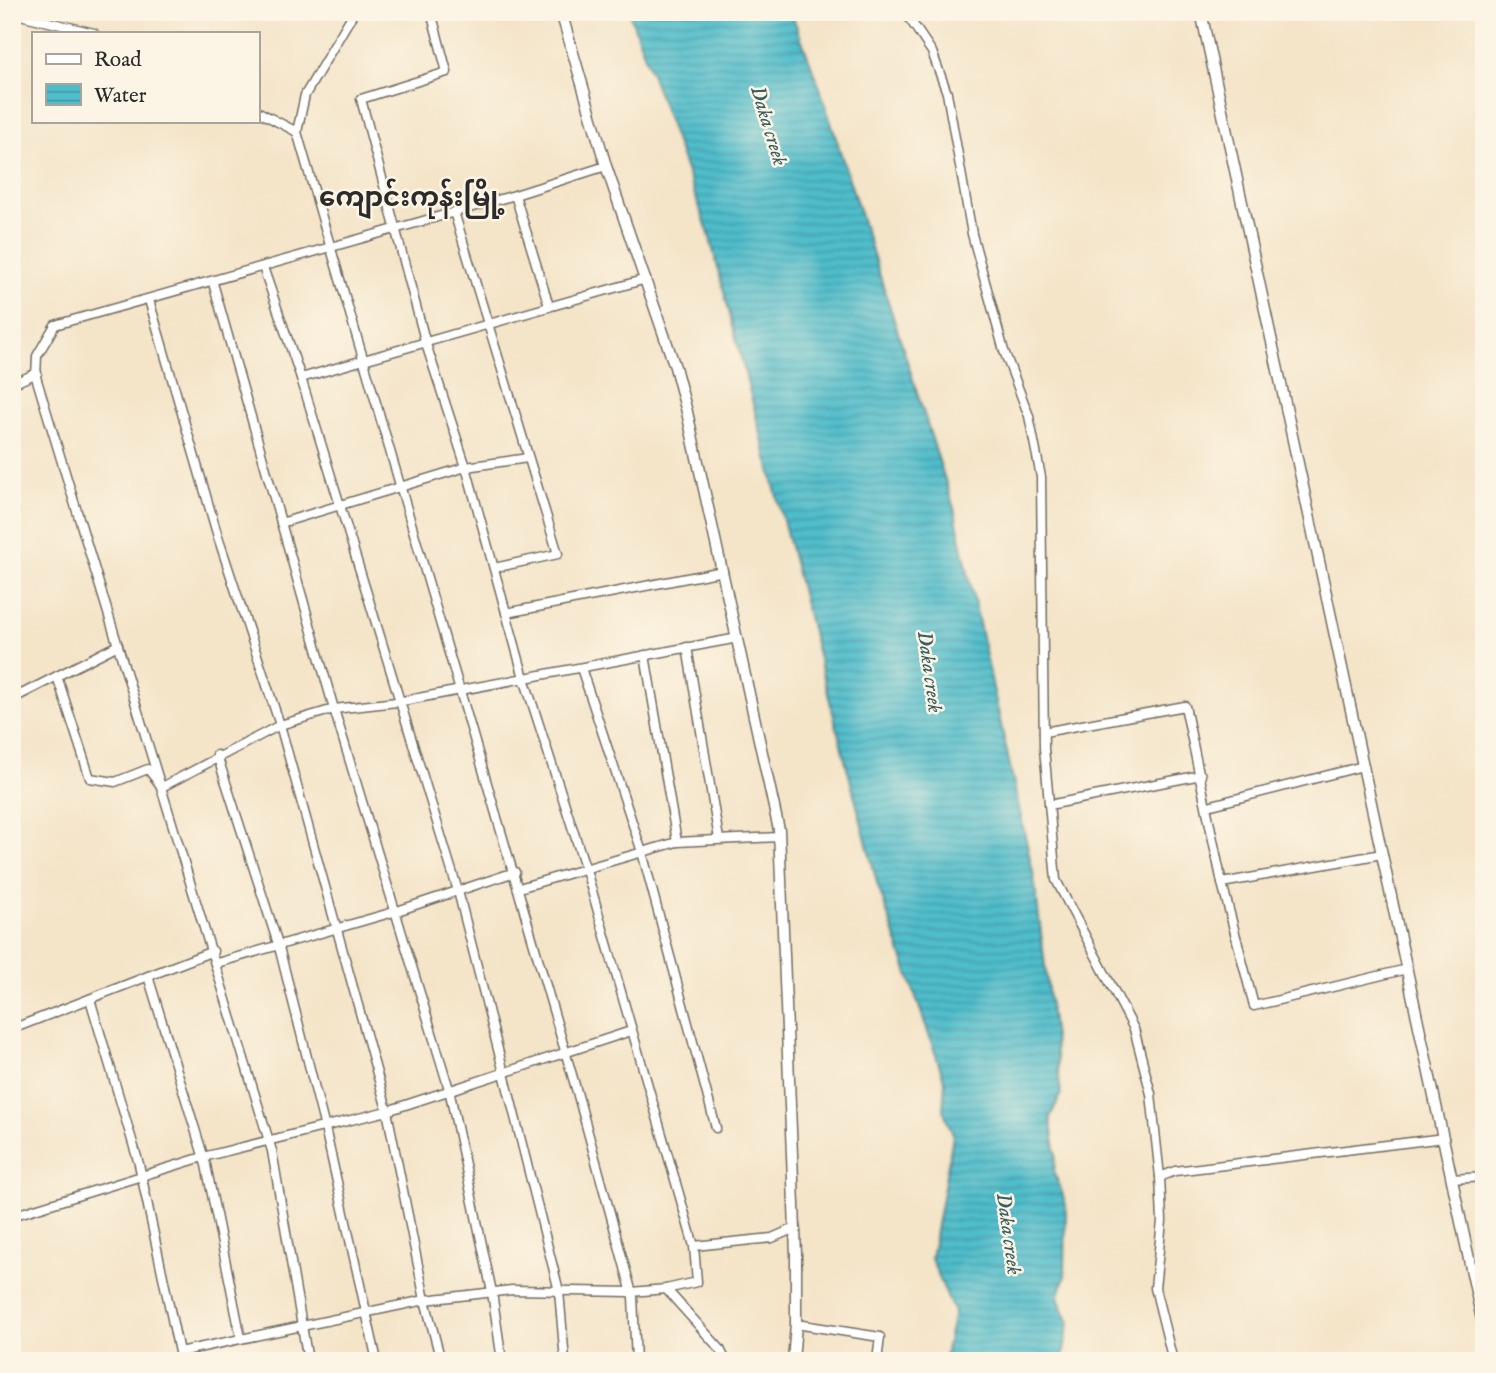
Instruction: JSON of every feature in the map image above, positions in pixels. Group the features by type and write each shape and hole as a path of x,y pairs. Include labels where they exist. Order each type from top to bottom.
{"street":[{"path":"354,12 305,95 297,132 566,1050 631,1292 636,1361"},
{"path":"90,999 141,1176 179,1352 425,1300 492,1292 631,1292 666,1289 697,1282 694,1246 586,870 524,678 467,467 426,344 398,228 361,99 447,72 431,12"},
{"path":"561,12 606,166 646,279 687,412 779,837 795,1228 796,1324 793,1361"},
{"path":"905,12 932,52 947,93 972,234 1004,351 1029,416 1039,464 1044,732 1056,880 1134,1029 1151,1094 1162,1221 1155,1288 1172,1361"},
{"path":"1201,12 1484,1329"},
{"path":"12,13 90,32"},
{"path":"259,112 297,132"},
{"path":"308,1361 270,1142 37,373 37,356 55,325 213,283 606,166"},
{"path":"515,195 549,306"},
{"path":"454,212 558,554 494,568"},
{"path":"263,267 301,378 397,702 458,891 559,1291 565,1361"},
{"path":"301,378 646,279"},
{"path":"213,283 334,709 449,1089 492,1292 502,1361"},
{"path":"149,300 218,537 280,725 387,1111 440,1361"},
{"path":"12,384 37,373"},
{"path":"281,523 467,467 528,458"},
{"path":"506,612 723,571"},
{"path":"162,787 217,755 280,725 334,709 397,702 738,638"},
{"path":"12,699 118,645"},
{"path":"687,647 719,839"},
{"path":"645,655 677,842"},
{"path":"581,667 642,852 716,1128"},
{"path":"57,676 90,778 115,782 148,769 162,787"},
{"path":"1044,732 1185,706 1222,883 1255,1006 1407,969"},
{"path":"217,755 279,947 325,1128 377,1361"},
{"path":"1208,806 1363,766"},
{"path":"1049,805 1201,775"},
{"path":"519,888 677,842 779,837"},
{"path":"1222,883 1382,854"},
{"path":"217,963 335,930 514,872"},
{"path":"12,1028 213,951"},
{"path":"148,976 204,1157 241,1338"},
{"path":"12,1216 204,1157 387,1111 566,1050 631,1031"},
{"path":"1160,1177 1175,1171 1444,1138"},
{"path":"1452,1178 1484,1177"},
{"path":"694,1246 772,1238 795,1228"},
{"path":"666,1289 720,1349 726,1361"},
{"path":"796,1324 880,1337 877,1361"}],"water":[{"name":"Daka creek","path":"629,12 791,12 820,88 954,508 1034,877 1061,1094 1050,1117 1056,1155 1054,1171 1066,1205 1065,1276 1058,1298 1069,1323 1062,1361 944,1361 954,1312 931,1259 953,1135 943,1109 945,1082 877,883 709,234"}],"district":[{"name":"ကျောင်းကုန်းမြို့","path":"412,198"}]}
